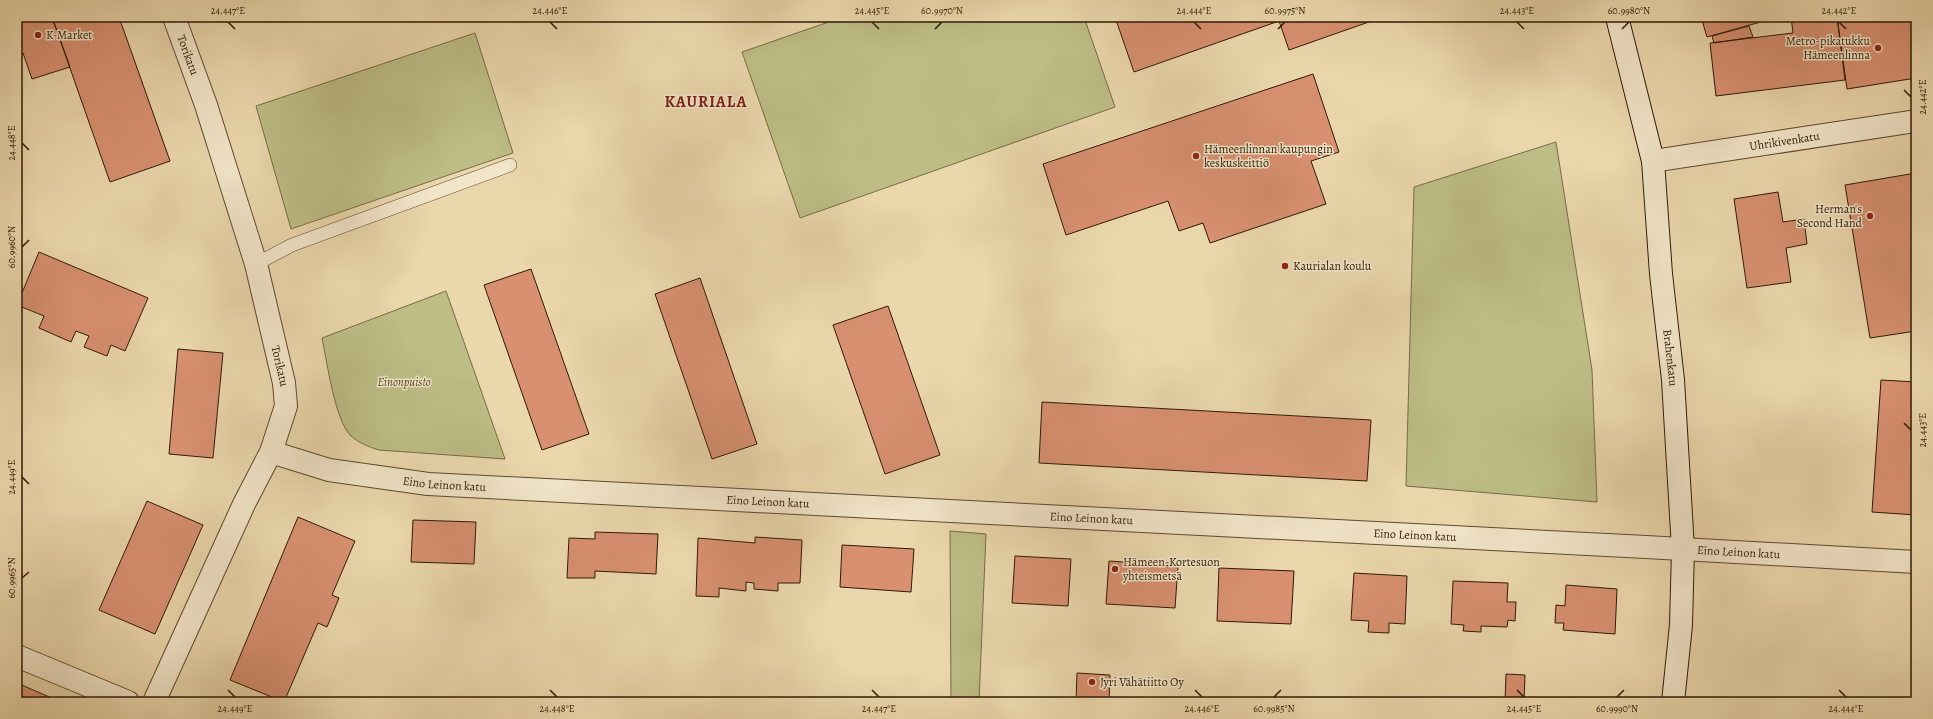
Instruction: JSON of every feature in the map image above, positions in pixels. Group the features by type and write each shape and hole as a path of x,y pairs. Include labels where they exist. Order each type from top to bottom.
{"street":[{"name":"Torikatu","path":"154,702 244,504 271,452 286,406 286,395 256,264 206,105 174,17"},
{"name":"Brahenkatu","path":"1617,17 1653,161 1661,274 1673,380 1683,549 1681,625 1673,702"},
{"name":"Uhrikivenkatu","path":"1653,161 1916,120"},
{"name":"Eino Leinon katu","path":"271,452 328,470 428,484 1916,562"},
{"path":"17,656 116,700"}],"lane":[{"path":"256,264 292,246 510,166"}],"green space":[{"path":"843,17 1084,17 1115,107 800,218 742,52"},
{"path":"475,33 513,153 291,229 256,106"},
{"path":"1556,142 1592,370 1597,502 1406,486 1414,187"},
{"name":"Einonpuisto","path":"446,291 505,459 379,450 357,441 345,428 340,418 332,390 322,338"},
{"path":"950,531 986,534 979,702 951,702"}],"building":[{"name":"K-Market","path":"17,17 52,17 70,67 32,79 23,53 17,55"},
{"path":"52,17 119,17 170,161 110,182"},
{"path":"1115,17 1383,17 1289,50 1279,21 1134,72"},
{"path":"1701,17 1775,17 1775,18 1707,37"},
{"path":"1791,17 1837,17 1845,80 1716,96 1710,43 1793,33"},
{"name":"Metro-pikatukku Hämeenlinna","path":"1837,17 1916,17 1916,78 1847,89"},
{"path":"1749,26 1753,37 1714,43 1712,36"},
{"name":"Hämeenlinnan kaupungin keskuskeittiö","path":"1313,74 1339,152 1311,161 1326,204 1210,243 1203,223 1179,231 1168,201 1066,235 1043,164"},
{"path":"1916,173 1916,331 1870,338 1845,185"},
{"path":"1778,192 1783,222 1804,219 1807,244 1786,248 1791,282 1747,288 1734,199"},
{"path":"39,252 148,298 125,351 111,345 107,356 84,347 89,336 76,331 71,342 39,328 44,316 17,305"},
{"path":"531,269 589,434 542,450 484,285"},
{"path":"700,278 757,444 712,459 655,294"},
{"path":"888,306 940,455 885,474 833,325"},
{"path":"178,349 223,353 213,458 169,454"},
{"path":"1881,380 1916,382 1916,515 1872,512"},
{"path":"1042,402 1371,420 1367,481 1039,463"},
{"path":"147,501 203,525 155,634 99,610"},
{"path":"298,517 355,541 332,595 339,598 327,627 318,623 284,702 230,680"},
{"path":"413,520 476,522 474,564 411,562"},
{"path":"595,532 658,534 656,574 595,571 595,578 567,578 569,538 595,539"},
{"path":"755,537 802,540 800,583 778,583 778,591 754,589 754,583 746,582 746,591 719,588 719,597 696,596 698,538 755,543"},
{"path":"842,545 914,549 911,592 840,587"},
{"path":"1015,556 1071,559 1068,606 1012,603"},
{"path":"1109,561 1178,566 1175,608 1106,604"},
{"path":"1219,568 1294,571 1291,624 1217,621"},
{"path":"1354,573 1407,576 1405,624 1389,623 1389,633 1368,632 1369,621 1351,620"},
{"path":"1453,581 1508,583 1507,602 1516,602 1515,621 1508,620 1507,627 1481,626 1481,632 1463,631 1464,625 1451,624"},
{"path":"1566,585 1617,589 1615,634 1563,630 1564,623 1555,623 1556,605 1565,606"},
{"path":"1077,673 1110,675 1109,702 1076,702"},
{"path":"1506,674 1525,675 1524,702 1505,702"},
{"path":"17,683 61,702 17,702"}],"place":[{"name":"K-Market","path":"38,35"},
{"name":"Metro-pikatukku Hämeenlinna","path":"1878,48"},
{"name":"Hämeenlinnan kaupungin keskuskeittiö","path":"1196,156"},
{"name":"Herman's Second Hand","path":"1870,216"},
{"name":"Kaurialan koulu","path":"1285,266"},
{"name":"Hämeen-Kortesuon yhteismetsä","path":"1115,569"},
{"name":"Jyri Vähätiitto Oy","path":"1092,682"}],"district":[{"name":"KAURIALA","path":"706,101"}]}
